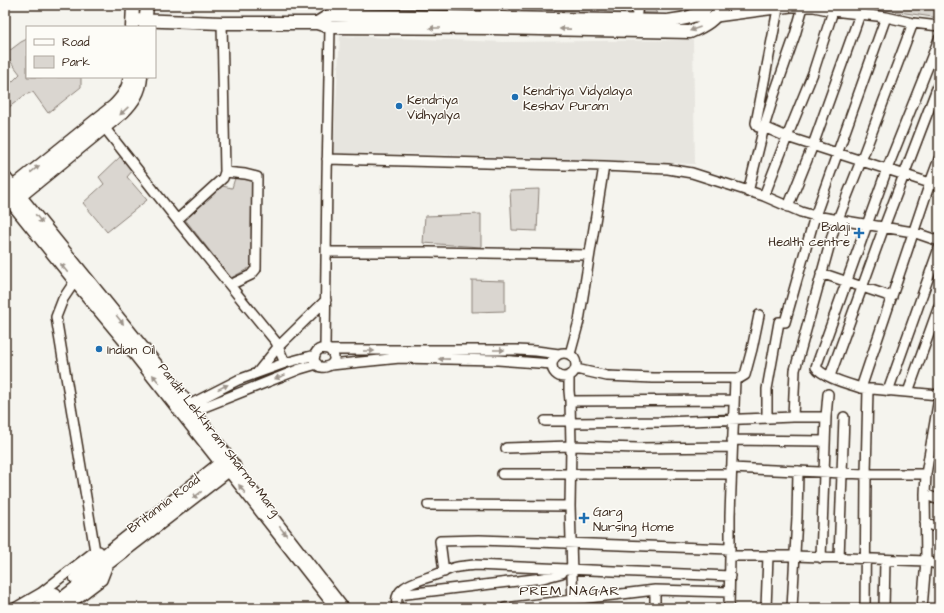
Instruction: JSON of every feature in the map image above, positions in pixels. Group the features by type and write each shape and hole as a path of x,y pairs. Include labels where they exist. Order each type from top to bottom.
{"main road":[{"path":"134,5 133,24 166,22 317,23 330,27 636,20 666,21 690,17 700,12 708,5"},
{"path":"146,24 147,5"},
{"path":"317,23 330,15 690,32 704,26 716,17 724,5"},
{"path":"156,30 166,22"},
{"path":"10,192 114,106 123,96 129,85 130,78"},
{"path":"10,192 104,127 132,103 137,94 141,78"},
{"name":"Pandit Lekkhram Sharma Marg","path":"10,192 75,281 125,341 186,410"},
{"name":"Pandit Lekkhram Sharma Marg","path":"10,192 186,410 228,465"},
{"name":"Britannia Road","path":"109,557 228,465"},
{"path":"37,608 109,557"},
{"path":"50,608 109,557"}],"street":[{"path":"487,5 490,23"},
{"path":"490,23 495,5"},
{"path":"636,20 638,5"},
{"path":"748,192 764,127 803,7"},
{"path":"690,17 716,17 778,9 814,7 939,26"},
{"path":"778,9 756,123 758,127 764,127 787,137 934,185"},
{"path":"764,196 813,73 833,11"},
{"path":"788,206 813,145 860,14"},
{"path":"767,418 768,389 779,322 785,322 815,216 886,17"},
{"path":"793,417 795,370 834,229 913,22"},
{"path":"177,220 223,178 225,172 222,23"},
{"path":"330,27 326,300 327,349 334,356 331,365"},
{"path":"939,39 887,169 816,367 830,376 865,389 939,395"},
{"path":"830,376 884,227 939,83"},
{"path":"104,127 276,342 285,363"},
{"path":"327,159 668,169 692,173 764,196 801,212 815,216 913,232 939,241"},
{"path":"865,608 865,389 913,232 934,185 939,159"},
{"path":"570,354 579,321 604,166"},
{"path":"225,172 257,177 256,269 251,275 230,285"},
{"path":"888,391 939,248"},
{"path":"326,252 589,255"},
{"path":"821,273 892,297"},
{"path":"75,281 62,299 56,318 95,551"},
{"path":"256,374 278,346 326,300"},
{"path":"908,392 939,306"},
{"path":"559,354 556,356 552,364 557,375 561,376 573,372 654,378 735,379 745,375 759,315"},
{"path":"186,410 300,369 316,360 319,350 524,350 570,354 575,360 569,391 571,422 570,506 572,604"},
{"path":"316,360 322,368 326,368 331,365 400,358 498,360 552,364"},
{"path":"186,410 238,380 285,363 316,360"},
{"path":"729,608 731,471 735,379"},
{"path":"821,558 828,394"},
{"path":"922,608 926,561 926,474 935,445 939,398"},
{"path":"570,401 733,400"},
{"path":"545,421 733,420 826,417"},
{"path":"839,558 844,417"},
{"path":"506,448 571,446 638,448 825,441"},
{"path":"228,465 344,608"},
{"name":"Pandit Lekkhram Sharma Marg","path":"228,465 278,536 335,608"},
{"path":"502,474 798,471 866,474 926,474"},
{"path":"792,608 796,556 798,471"},
{"path":"925,494 939,500"},
{"path":"428,505 570,506"},
{"path":"925,522 939,528"},
{"path":"444,572 440,541 479,540 730,552 768,556 926,561 939,565"},
{"path":"65,608 102,580 109,557 95,551"},
{"path":"15,608 41,593 95,551"},
{"path":"766,608 768,556"},
{"path":"884,608 885,560"},
{"path":"398,608 396,602 398,595 401,590 411,583 452,568 475,565 730,576"},
{"path":"398,595 543,578 572,570"},
{"path":"505,608 572,604 655,590 729,592"},
{"path":"655,590 655,608"}],"shaded area":[{"name":"Kendriya Vidyalaya Keshav Puram","path":"340,36 503,42 693,40 695,164 426,154 333,153"}],"green space":[{"path":"295,5 383,5 383,8 295,9"},
{"path":"398,5 479,5 478,11 398,8"},
{"path":"551,5 651,5 657,13 546,10"},
{"path":"852,5 939,5 939,18"},
{"path":"26,40 26,78 81,78 81,87 48,113 33,92 25,95 8,108 5,104 5,89 20,74 5,54"},
{"path":"121,156 133,170 127,177 147,200 107,232 83,203 104,184 99,177"},
{"path":"235,178 252,180 254,225 251,267 231,278 184,218 222,186 232,188"},
{"path":"539,189 537,231 512,230 510,190"},
{"path":"481,214 481,247 423,243 425,216"},
{"path":"472,280 505,281 505,311 472,312"}],"place":[{"name":"Kendriya Vidyalaya Keshav Puram","path":"515,97"},
{"name":"Kendriya Vidhyalya","path":"399,106"},
{"name":"Balaji Health centre","path":"859,233"},
{"name":"Indian Oil","path":"99,349"},
{"name":"Garg Nursing Home","path":"584,518"}],"district":[{"name":"PREM NAGAR","path":"570,590"}]}
